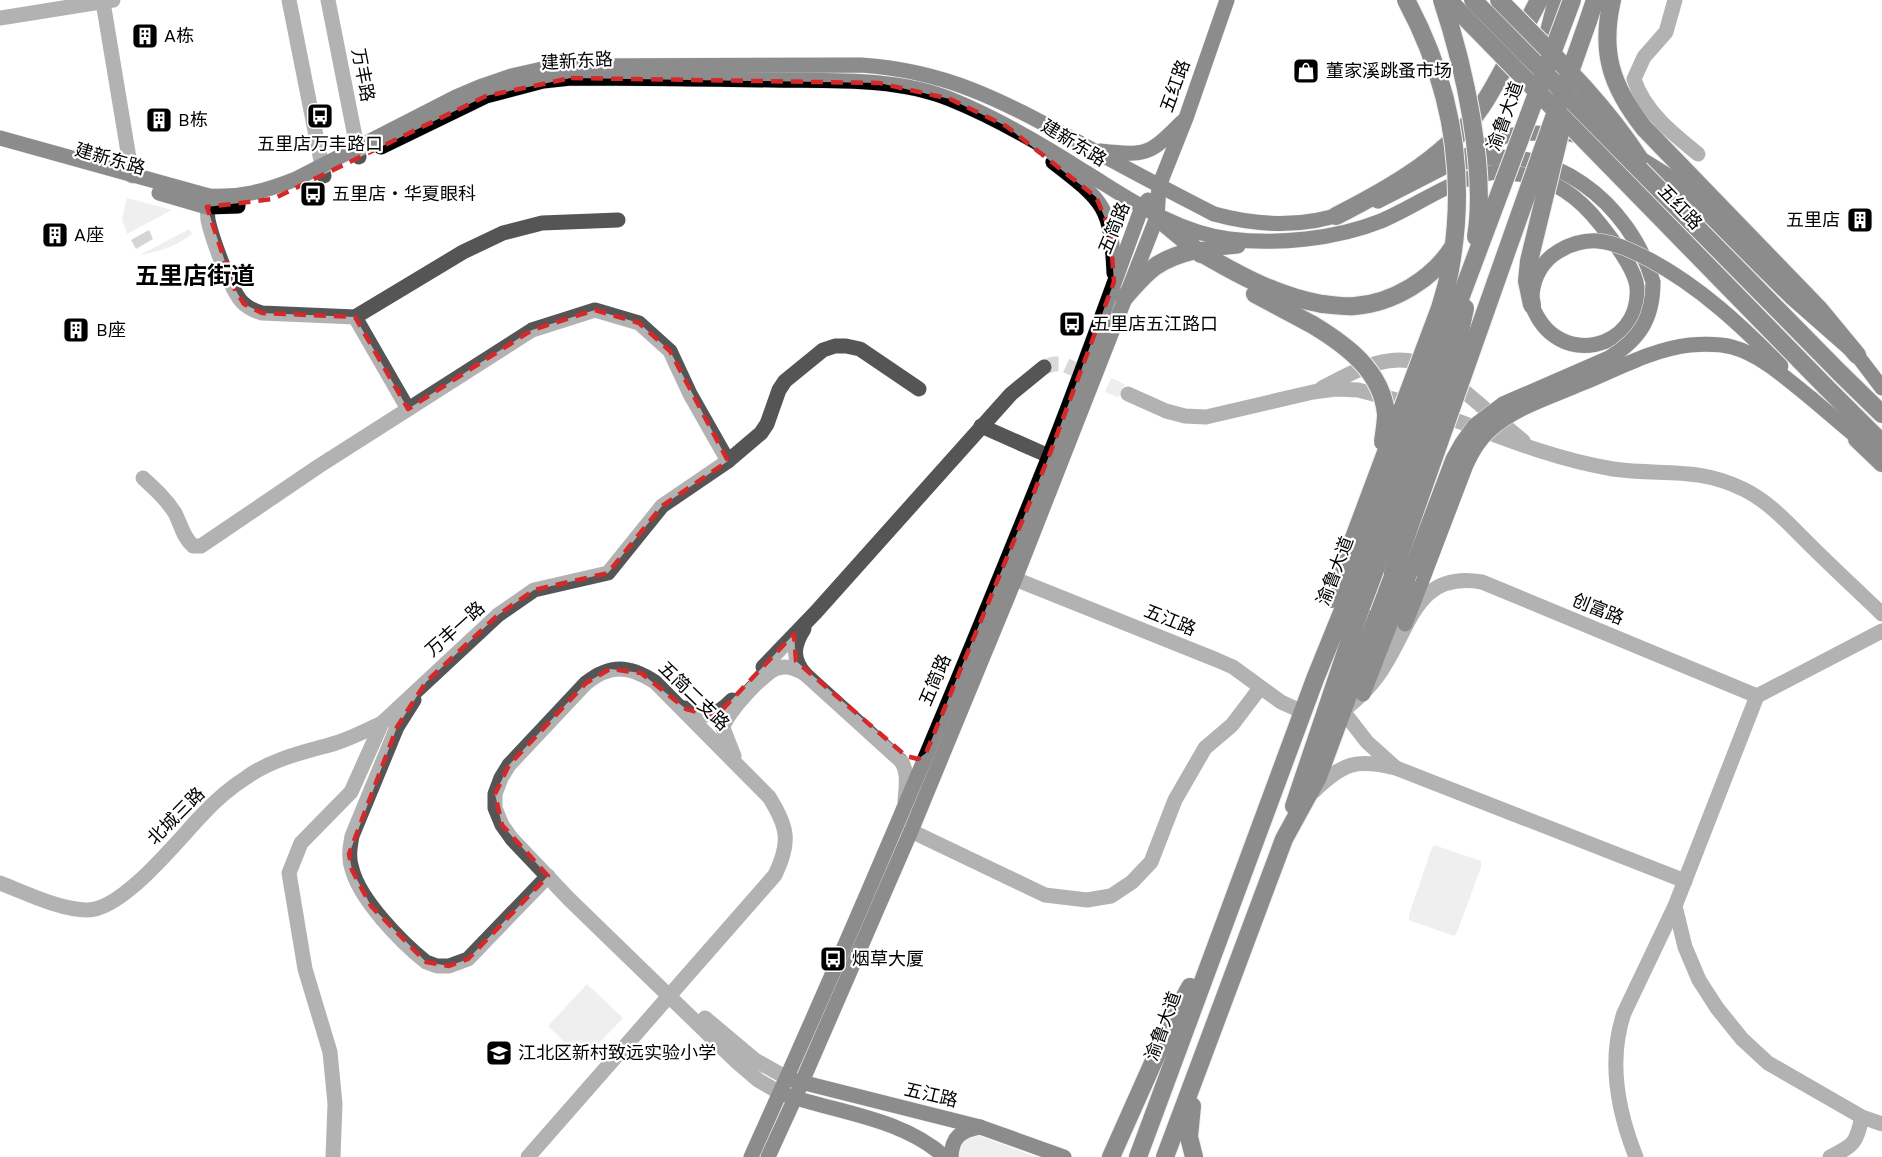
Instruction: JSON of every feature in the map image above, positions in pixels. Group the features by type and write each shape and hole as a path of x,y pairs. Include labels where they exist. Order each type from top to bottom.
{"highway":[{"path":"1165,1157 1284,839 1316,736 1346,602 1380,467 1440,308 1451,265 1457,215 1457,176 1446,104 1435,62 1406,0"},
{"path":"1346,602 1453,363 1463,327 1478,222 1479,187 1465,87 1442,0"},
{"name":"五红路","path":"1448,0 1819,392 1882,443"},
{"name":"五红路","path":"1473,0 1662,182 1840,373 1882,414"},
{"path":"1499,0 1593,96 1662,182"},
{"path":"1336,216 1383,193 1418,168 1463,130 1487,99 1539,0"},
{"path":"1526,119 1557,0"},
{"name":"渝鲁大道","path":"1138,1157 1315,679 1572,0"},
{"path":"1284,839 1318,777 1400,575 1595,0"},
{"path":"1612,0 1606,36 1607,53 1618,91 1628,108 1644,128 1819,309 1857,355"},
{"path":"1532,305 1527,281 1533,242 1588,21"},
{"path":"1124,298 1148,270 1164,260 1196,250 1230,270 1275,291 1306,302 1355,306 1386,299 1412,287 1435,269 1449,253 1470,215 1479,187"},
{"path":"1149,212 1223,273 1249,291 1338,340 1356,356 1369,371 1386,413 1380,467"},
{"path":"1857,439 1882,463"},
{"path":"1112,1156 1173,1018 1219,936"},
{"path":"1194,1157 1189,1137 1198,1071"}],"main road":[{"name":"五红路","path":"1159,186 1186,118 1227,0"},
{"name":"建新东路","path":"0,148 208,202 269,190 323,171 456,97 482,86 542,69 570,66 861,65 908,70 957,83 1014,108 1214,214 1240,221 1268,225 1290,224 1336,216 1391,196 1443,169"},
{"name":"建新东路","path":"358,153 486,96 515,87 571,78 879,83 927,91 950,99 1006,126 1149,212 1193,230 1227,239 1270,242"},
{"path":"1062,158 1091,164 1095,158 1093,150 1141,153 1162,142 1186,118"},
{"path":"1006,126 1096,197 1110,230 1114,282"},
{"path":"1443,169 1505,136 1530,133 1570,134 1602,142 1635,156 1857,355 1882,388"},
{"name":"建新东路","path":"0,138 132,176 208,202"},
{"path":"1363,694 1400,575 1453,459 1474,426 1503,404 1609,358 1623,349 1639,334 1647,320 1653,301 1653,282 1647,262 1635,239 1603,201 1585,185 1566,173 1546,164 1505,156 1486,157 1443,169"},
{"path":"1196,250 1306,239 1376,223 1405,211 1464,180 1492,172 1522,174 1545,180 1570,193 1590,211 1610,236 1630,268 1637,286 1634,312 1622,330 1606,341 1594,345 1578,345 1563,342 1549,334 1538,321 1532,305 1537,276 1545,262 1555,253 1582,241 1597,241 1611,244 1632,251 1666,269 1707,297 1819,392 1857,439 1882,457"},
{"name":"五简路","path":"768,1157 911,831 1015,579 1124,298 1159,186"},
{"name":"五简路","path":"751,1157 926,753 1049,456 1114,282 1149,212"},
{"path":"1405,624 1474,448 1488,432 1519,410 1625,365 1664,351 1691,345 1731,347 1819,392"},
{"name":"五江路","path":"786,1078 980,1127 1064,1157"},
{"path":"780,1093 888,1124 914,1135 945,1157"},
{"path":"951,1157 951,1148 956,1138 964,1130 980,1127"}],"street":[{"path":"289,0 323,171"},
{"name":"万丰路","path":"328,0 358,153"},
{"path":"1675,0 1666,32 1644,57 1634,79 1638,92 1670,132 1698,154"},
{"path":"0,18 108,1 132,176"},
{"path":"208,202 210,227 233,286 244,304 262,313 355,317 463,252 503,233 542,223 618,220"},
{"path":"143,478 161,494 173,510 186,540 193,546 201,546 319,466 532,330 595,310 639,322 670,351 690,394 728,461"},
{"path":"355,317 408,409"},
{"name":"万丰一路","path":"333,1157 335,1104 330,1052 304,969 289,873 301,843 351,792 382,723 498,615 534,590 608,573 662,506 728,461 761,433 785,381 823,350 835,346 860,349 919,390"},
{"path":"1313,392 1358,369 1376,363 1407,361 1425,365 1455,383 1521,440 1547,453"},
{"path":"675,702 702,715 722,710 816,612 1011,394 1044,367"},
{"path":"1128,394 1166,411 1185,416 1206,417 1313,392 1336,389 1358,390 1414,404 1517,444 1574,461 1616,469 1697,474 1718,478 1745,490 1770,506 1882,614"},
{"path":"981,426 1049,456"},
{"name":"五江路","path":"1015,579 1233,667 1281,702 1303,712"},
{"name":"创富路","path":"1343,711 1363,694 1388,661 1405,624 1419,603 1437,588 1458,581 1482,582 1757,696"},
{"path":"805,674 796,661 798,639 816,612"},
{"path":"1636,1157 1628,1138 1618,1089 1616,1047 1624,1013 1675,906 1757,696 1882,631"},
{"path":"763,667 782,659 796,661 811,669 906,756 918,759 926,753"},
{"path":"739,767 723,728 728,715 769,671 782,667 798,670 902,761 906,768 905,801"},
{"name":"五简二支路","path":"673,994 775,875 786,845 785,828 769,797 655,682 641,673 625,669 604,672 586,683 509,765 495,794 495,808 502,825 512,839 548,876 567,887 746,1071 780,1093"},
{"path":"426,682 397,727 352,836 349,854 352,870 371,906 426,962 437,966 449,966 468,959 548,876"},
{"path":"911,831 1045,895 1087,900 1111,896 1132,882 1151,862 1175,800 1205,748 1232,725 1260,688"},
{"path":"1343,711 1367,742 1396,768"},
{"name":"北城三路","path":"0,884 71,909 90,910 108,905 130,889 203,814 247,777 289,755 338,742 382,723"},
{"path":"1309,795 1330,776 1346,766 1355,763 1375,763 1396,768 1685,881"},
{"path":"1675,906 1685,947 1699,980 1717,1008 1742,1039 1768,1063 1862,1117 1882,1124"},
{"path":"528,1157 673,994"},
{"name":"五简二支路","path":"673,994 755,1060 786,1078"},
{"path":"1830,1157 1847,1148 1858,1137 1862,1117"}],"highlighted area":[{"path":"571,78 879,83 950,99 1006,126 1096,197 1110,230 1114,282 1049,456 926,753 918,759 906,756 796,661 794,634 722,710 709,715 686,709 641,673 610,669 586,683 509,765 495,794 502,825 548,876 468,959 449,966 426,962 371,906 352,870 349,854 397,727 426,682 498,615 534,590 608,573 662,506 728,461 670,351 639,323 595,310 532,330 408,409 355,317 262,313 244,304 233,286 207,207 273,199 486,96"}],"shaded area":[{"path":"127,198 172,210 127,234 122,219"},
{"path":"189,229 192,234 180,242 140,255"},
{"path":"149,230 153,239 136,249 131,240"},
{"path":"1434,845 1481,861 1481,867 1454,936 1409,920"},
{"path":"587,984 623,1018 583,1060 548,1026"},
{"path":"980,1136 1037,1157 959,1157 964,1141"}],"tunnel":[{"path":"1044,367 1063,364 1128,394"}],"place":[{"name":"A栋","path":"145,36"},
{"name":"董家溪跳蚤市场","path":"1306,71"},
{"name":"五里店万丰路口","path":"320,116"},
{"name":"B栋","path":"159,120"},
{"name":"五里店‧华夏眼科","path":"313,194"},
{"name":"五里店","path":"1860,220"},
{"name":"A座","path":"55,235"},
{"name":"五里店五江路口","path":"1072,324"},
{"name":"B座","path":"76,330"},
{"name":"烟草大厦","path":"833,959"},
{"name":"江北区新村致远实验小学","path":"499,1053"}],"district":[{"name":"五里店街道","path":"195,276"}]}
